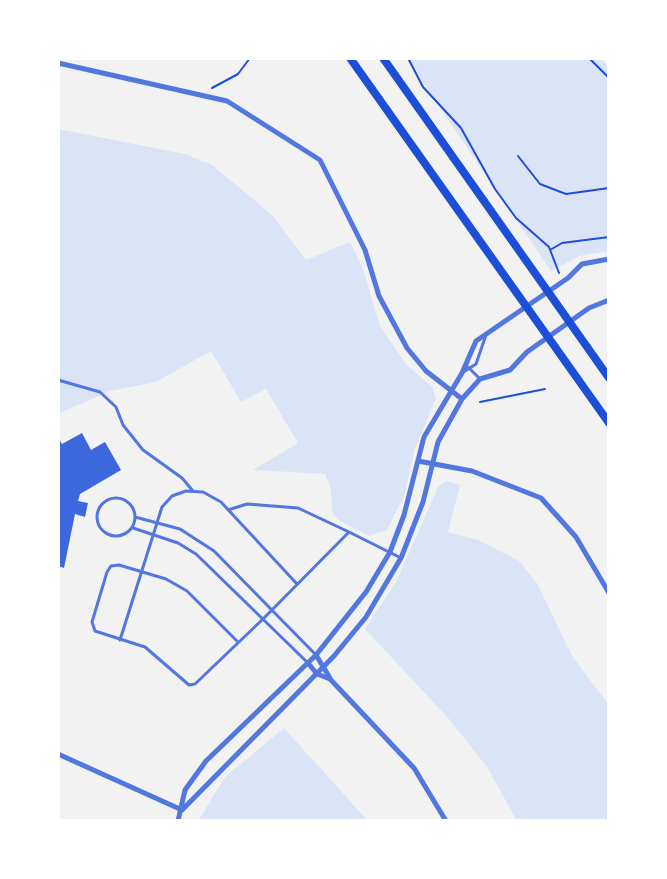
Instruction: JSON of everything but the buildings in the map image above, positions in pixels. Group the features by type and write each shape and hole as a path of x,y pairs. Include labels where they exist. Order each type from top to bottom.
{"main road":[{"path":"350,58 609,423"},
{"path":"383,58 609,378"}],"street":[{"path":"58,63 227,101 320,160 346,207 365,250 379,296 407,348 426,371 462,399"},
{"path":"178,821 185,790 206,761 316,655 355,609 390,552 407,505 429,425 462,373 476,341 548,292 582,264 609,259"},
{"path":"182,810 317,674 366,617 401,558 420,511 442,433 462,399 480,379 510,370 548,337 608,299"},
{"path":"418,461 472,471 541,498 576,537 609,593"},
{"path":"316,655 330,679 414,768 446,821"},
{"path":"308,663 317,674 330,679"},
{"path":"58,754 182,810"}],"lane":[{"path":"462,373 471,370 480,358 488,331"},
{"path":"465,364 480,379"},
{"path":"58,380 100,392 116,407 123,425 143,450 182,478 193,491"},
{"path":"120,640 162,507 172,496 193,491 212,497 297,584"},
{"path":"120,498 131,505 135,517 133,528 122,536 109,535 100,527 97,516 107,500 120,498"},
{"path":"228,510 247,504 298,508 401,558"},
{"path":"135,517 194,536 214,551 316,655"},
{"path":"133,528 196,554 308,663"},
{"path":"238,642 187,591 166,579 119,565 111,566 107,572 92,622 95,631 157,653 189,685 238,642 263,619 349,532"}],"path":[{"path":"209,97 216,83 233,78 250,58"},
{"path":"408,58 423,87 461,128 495,189 516,218 550,250 559,273"},
{"path":"589,58 609,78"},
{"path":"518,156 540,184 566,194 609,188"},
{"path":"550,250 584,238 609,237"},
{"path":"480,402 545,389"}],"shaded area":[{"path":"406,58 599,58 609,67 609,251 579,256 551,271"},
{"path":"58,129 185,154 212,165 271,214 306,260 350,242 362,266 380,326 406,364 432,387 436,398 414,451 405,494 387,530 369,536 338,520 332,512 331,490 325,474 253,470 298,443 266,389 241,402 211,351 156,382 110,391 58,414"},
{"path":"447,481 460,485 448,532 478,540 519,561 537,583 572,656 609,705 609,821 517,821 487,767 449,719 365,629 396,582 438,487"},
{"path":"284,728 368,821 198,821 225,777"}]}
